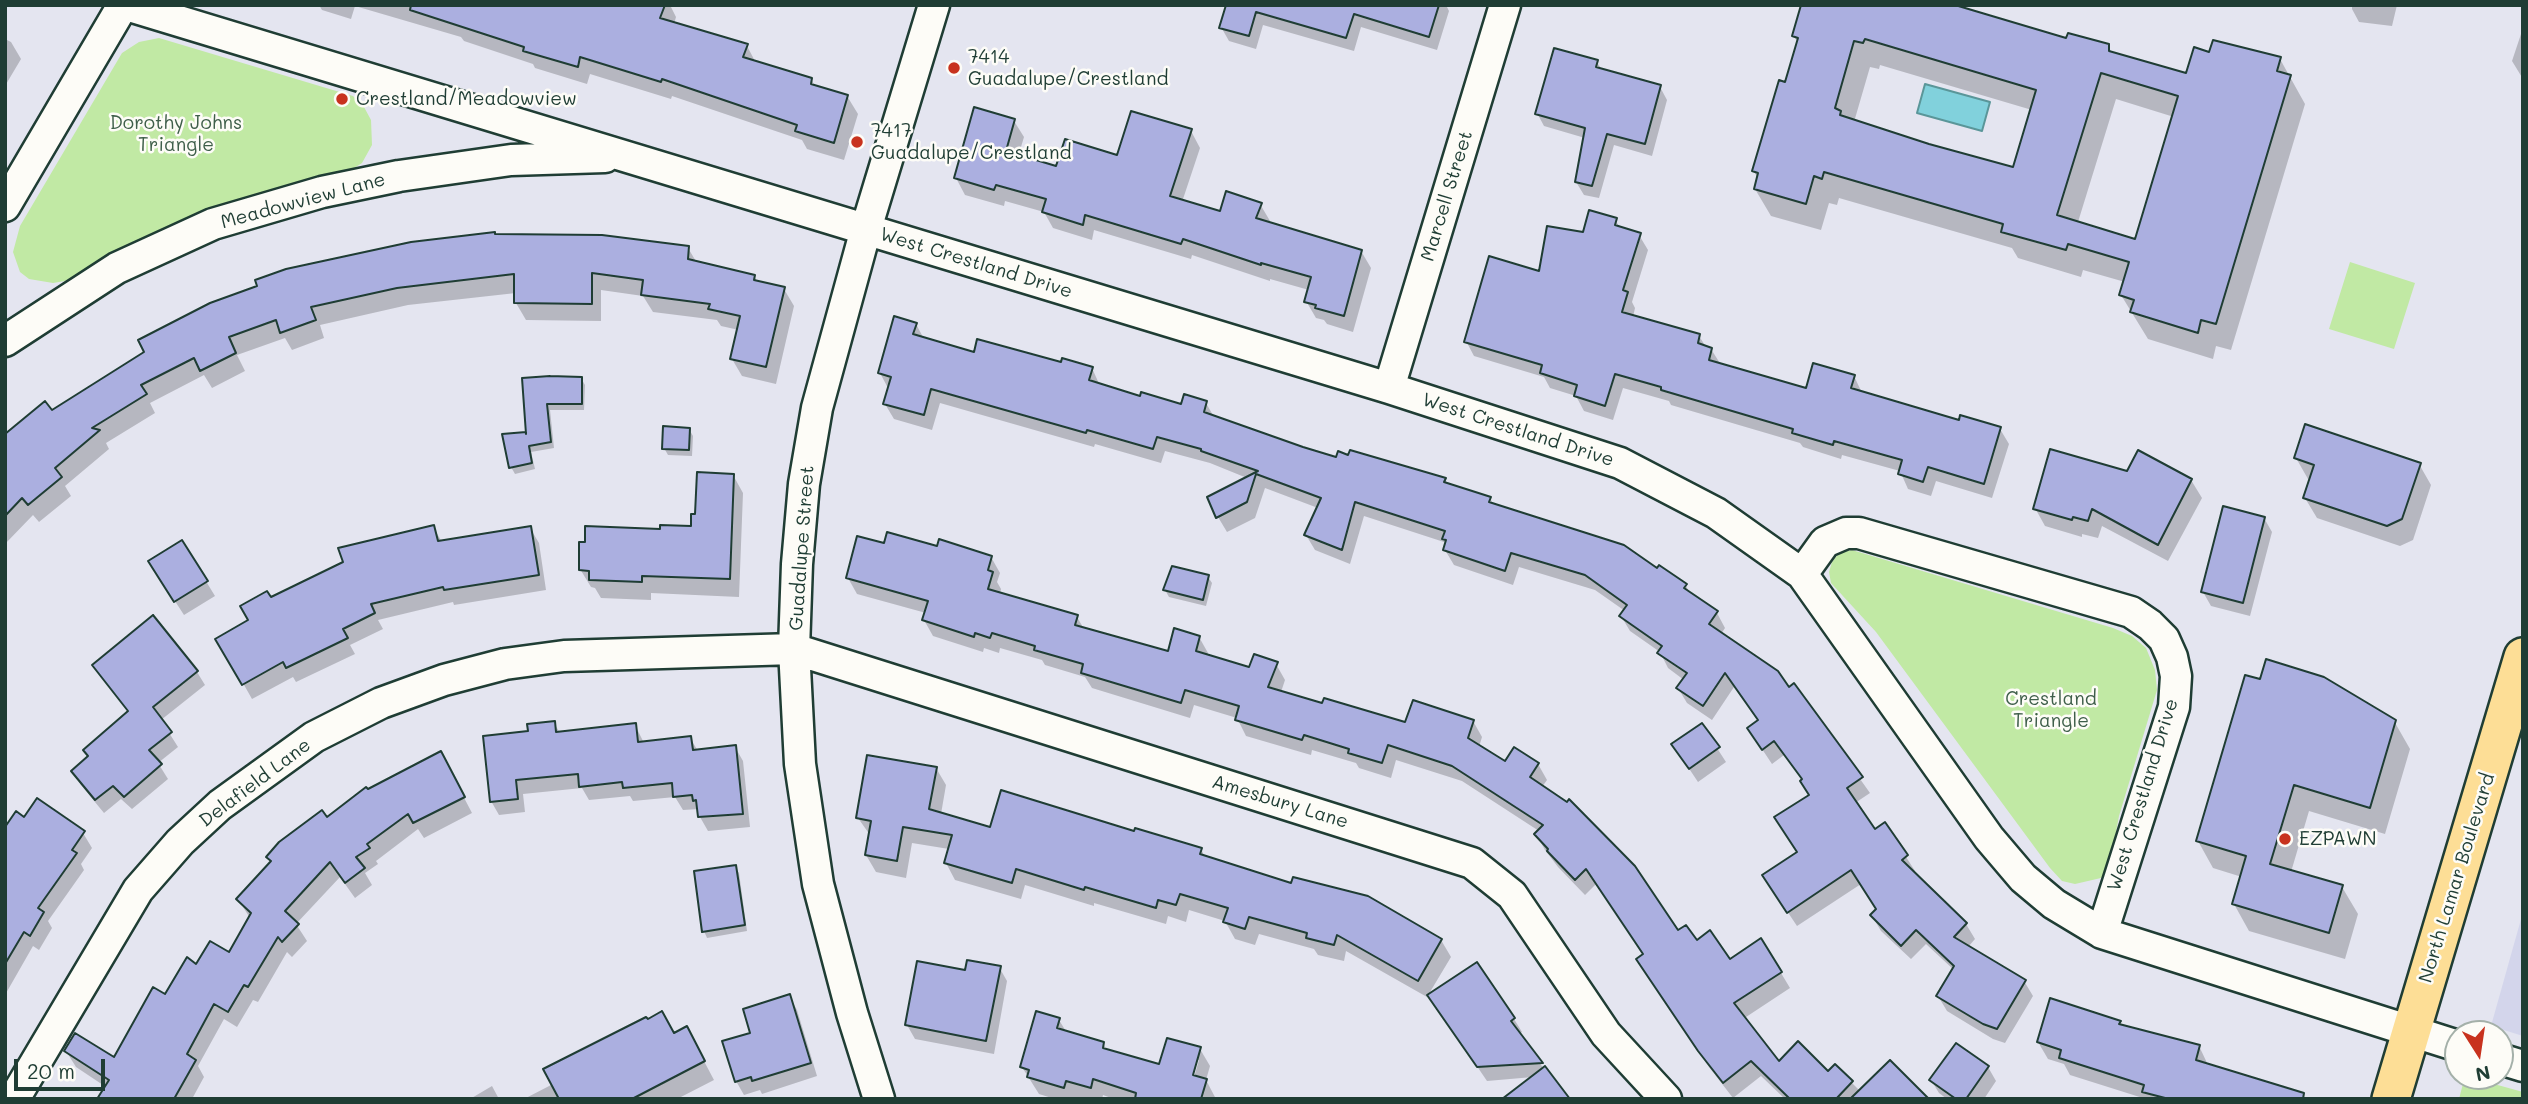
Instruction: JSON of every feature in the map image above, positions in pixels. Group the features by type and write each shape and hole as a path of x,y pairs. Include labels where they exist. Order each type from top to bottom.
{"main road":[{"name":"North Lamar Boulevard","path":"2391,1099 2523,657"}],"street":[{"name":"West Crestland Drive","path":"125,5 1389,388 1620,463 1716,513 1802,574 1989,838 2022,878 2054,904 2102,933 2444,1041"},
{"path":"5,206 125,5"},
{"name":"Guadalupe Street","path":"880,1099 849,1001 818,884 800,764 794,649 802,511 817,408 866,229 934,5"},
{"name":"Marcell Street","path":"1389,388 1505,5"},
{"name":"Meadowview Lane","path":"5,341 117,268 214,224 237,217 322,192 399,176 511,160 630,156"},
{"name":"West Crestland Drive","path":"1802,574 1825,542 1846,533 1859,533 2130,612 2150,625 2164,639 2176,676 2174,707 2102,933"},
{"name":"Delafield Lane","path":"13,1099 138,890 180,842 220,805 314,737 381,704 444,680 505,664 565,656 794,649"},
{"name":"Amesbury Lane","path":"794,649 1472,863 1512,894 1606,1034 1666,1099"}],"shaded area":[{"path":"2523,912 2523,1036 2514,1033 2514,1020 2493,1020"}],"green space":[{"name":"Dorothy Johns Triangle","path":"159,38 353,96 364,107 371,120 372,145 362,163 345,174 251,197 163,233 65,281 53,283 29,279 20,272 13,252 20,226 122,53 139,42"},
{"path":"2350,262 2415,283 2394,349 2329,329"},
{"name":"Crestland Triangle","path":"1852,550 2113,628 2132,636 2146,648 2155,670 2157,690 2119,816 2109,869 2101,878 2075,884 2062,881 2050,868 1876,632 1831,583 1829,572 1832,562 1839,553"},
{"path":"2461,1090 2514,1090 2523,1092 2523,1099 2459,1099"}],"water":[{"path":"1925,84 1990,102 1982,131 1917,113"}],"building":[{"path":"411,5 665,5 660,18 748,44 743,57 812,78 811,84 848,95 834,143 795,131 797,125 662,79 661,82 580,57 578,67 523,51 524,47 410,10"},
{"path":"1226,5 1439,5 1429,37 1354,14 1346,38 1256,12 1249,36 1219,28"},
{"path":"1801,5 1955,5 2066,38 2068,33 2109,44 2109,51 2186,73 2194,47 2209,52 2213,40 2281,57 2277,71 2291,75 2216,324 2201,320 2198,333 2130,312 2134,300 2119,295 2129,262 2068,244 2066,250 2001,232 2003,224 1824,172 1822,179 1814,176 1806,204 1754,189 1758,173 1752,171 1779,80 1785,82 1798,38 1792,36","holes":["1865,39 2036,90 2013,167 1929,144 1840,115 1841,111 1835,108 1854,41 1863,43","2101,73 2178,96 2135,239 2057,215"]},
{"path":"1554,48 1598,60 1596,67 1661,85 1645,144 1607,134 1592,186 1575,182 1585,128 1535,114"},
{"path":"974,107 1015,119 1006,151 1056,166 1065,139 1117,155 1131,111 1192,129 1170,196 1220,211 1226,191 1262,203 1256,218 1362,250 1344,316 1304,302 1311,277 1261,265 1183,239 1181,244 1085,215 1083,225 1042,212 1046,199 996,185 994,190 954,178"},
{"path":"1589,210 1617,218 1615,225 1641,233 1623,290 1628,292 1622,312 1700,334 1698,343 1712,348 1709,360 1806,388 1813,363 1855,375 1851,388 1959,420 1960,415 2001,427 1984,484 1928,467 1923,482 1898,474 1902,460 1834,441 1833,445 1792,433 1793,429 1615,374 1605,406 1574,396 1577,385 1540,373 1542,365 1464,342 1489,256 1539,271 1547,226 1583,232"},
{"path":"495,232 602,235 689,246 688,259 755,275 754,280 785,287 766,367 730,359 740,316 708,309 710,304 641,295 643,280 592,273 592,304 514,303 514,274 397,288 311,307 316,320 280,333 276,320 229,337 236,353 200,371 194,358 141,385 147,394 92,428 100,430 55,468 62,477 28,505 22,498 5,516 5,434 45,401 52,410 144,352 138,340 210,303 257,286 255,280 286,269 411,242"},
{"path":"894,316 917,323 913,334 974,352 977,339 1061,362 1062,358 1093,367 1089,380 1140,396 1141,392 1181,404 1184,394 1207,401 1204,412 1303,447 1336,457 1338,451 1348,455 1350,450 1446,478 1444,482 1491,497 1489,502 1624,545 1657,568 1659,565 1687,584 1684,588 1718,611 1709,624 1778,671 1789,687 1794,683 1863,777 1847,788 1875,829 1885,822 1908,855 1902,860 1967,923 1954,937 2026,980 1997,1029 1983,1024 1936,996 1954,966 1916,930 1901,946 1870,915 1876,909 1851,870 1787,913 1762,875 1797,852 1774,817 1809,795 1800,781 1802,779 1774,741 1762,750 1747,728 1758,720 1725,673 1703,706 1676,688 1687,673 1657,653 1662,646 1619,616 1627,605 1585,575 1511,553 1505,571 1443,550 1446,540 1442,539 1445,531 1355,502 1342,550 1304,535 1321,498 1256,474 1247,502 1216,518 1207,497 1258,471 1201,449 1157,437 1153,449 931,389 924,415 883,404 891,377 878,373"},
{"path":"582,377 582,404 547,404 551,442 529,446 532,463 509,468 502,434 526,432 522,378"},
{"path":"2305,424 2421,463 2402,519 2387,526 2303,498 2314,465 2294,458"},
{"path":"663,426 690,428 689,450 662,449"},
{"path":"2050,449 2127,471 2138,450 2192,479 2158,545 2092,509 2088,521 2073,517 2072,520 2033,509"},
{"path":"697,472 734,474 730,579 642,576 642,582 589,580 589,571 579,570 579,542 585,542 585,526 660,529 660,525 691,526 691,514 695,514"},
{"path":"2223,506 2265,517 2243,603 2201,592"},
{"path":"434,525 438,541 531,526 539,575 444,590 443,587 371,604 375,613 343,629 348,638 286,668 283,662 242,685 215,639 248,620 240,606 267,591 271,597 343,562 338,548"},
{"path":"887,532 937,546 939,539 992,556 988,570 993,572 988,589 1078,615 1075,625 1168,651 1174,628 1200,636 1196,651 1249,667 1254,654 1278,662 1268,687 1322,703 1324,698 1405,722 1413,700 1474,720 1468,738 1505,761 1514,747 1539,763 1530,777 1567,802 1569,799 1635,866 1678,930 1686,925 1697,940 1710,930 1730,959 1761,938 1782,972 1734,1003 1779,1061 1798,1041 1828,1071 1835,1064 1853,1081 1836,1099 1790,1099 1751,1061 1723,1083 1636,959 1643,954 1586,869 1575,880 1534,834 1543,825 1452,766 1388,745 1382,763 1304,735 1302,740 1235,720 1239,706 1185,690 1181,703 1081,673 1083,664 1034,650 1035,646 992,633 990,638 975,633 974,637 922,620 928,601 846,578 857,536 884,543"},
{"path":"182,540 208,581 174,602 148,561"},
{"path":"1172,566 1209,575 1203,600 1163,590"},
{"path":"153,615 198,671 153,707 172,732 149,750 162,764 124,797 113,786 95,800 71,771 88,756 83,750 128,711 92,665"},
{"path":"2266,659 2324,677 2396,720 2370,808 2294,785 2270,864 2343,885 2329,933 2232,904 2246,856 2196,841 2245,675 2260,679"},
{"path":"555,721 556,732 636,723 638,742 691,736 693,750 736,745 743,814 698,817 696,800 693,801 692,795 673,797 672,783 623,788 622,782 579,787 578,774 516,780 518,799 490,802 483,736 528,731 527,724"},
{"path":"1702,723 1720,747 1689,769 1671,744"},
{"path":"441,751 465,797 413,823 408,814 367,844 370,848 356,857 365,868 345,883 330,862 285,911 299,924 282,942 278,937 248,987 244,985 228,1012 214,1004 187,1054 196,1060 174,1099 97,1099 109,1080 64,1051 75,1033 114,1057 153,987 165,994 187,957 196,964 210,941 229,952 251,913 236,899 271,861 266,857 279,842 322,810 327,817 366,787 368,789"},
{"path":"867,755 937,767 929,809 990,827 1001,790 1134,831 1135,828 1202,848 1200,854 1291,883 1293,877 1368,896 1442,939 1418,981 1337,935 1334,945 1306,938 1307,933 1249,917 1245,929 1223,922 1228,908 1180,894 1176,905 1158,900 1156,908 1016,869 1012,883 944,863 952,835 903,827 897,861 865,855 871,821 856,818"},
{"path":"37,798 85,831 72,850 77,853 38,908 44,912 30,936 24,932 5,964 5,827 16,811 24,817"},
{"path":"736,865 745,925 702,932 694,871"},
{"path":"967,960 1001,966 986,1041 905,1025 917,961 965,970"},
{"path":"1477,962 1515,1018 1511,1021 1543,1063 1477,1067 1427,995"},
{"path":"790,994 811,1063 752,1081 751,1077 735,1082 722,1041 750,1033 743,1009"},
{"path":"2050,998 2121,1021 2119,1024 2200,1045 2196,1060 2304,1093 2303,1099 2169,1099 2142,1092 2144,1085 2059,1058 2061,1050 2037,1042"},
{"path":"662,1011 674,1033 687,1026 705,1061 632,1099 559,1099 543,1069"},
{"path":"1036,1011 1060,1018 1057,1028 1104,1042 1103,1048 1159,1064 1167,1038 1201,1047 1193,1075 1207,1079 1201,1099 1135,1099 1136,1093 1093,1079 1091,1088 1066,1081 1064,1088 1027,1077 1029,1070 1020,1067"},
{"path":"1956,1043 1989,1066 1966,1099 1956,1099 1929,1080"},
{"path":"1890,1060 1929,1099 1850,1099"},
{"path":"1545,1066 1570,1099 1502,1099"}],"place":[{"name":"7414 Guadalupe/Crestland","path":"954,68"},
{"name":"Crestland/Meadowview","path":"342,99"},
{"name":"7417 Guadalupe/Crestland","path":"857,142"},
{"name":"EZPAWN","path":"2285,839"}]}
